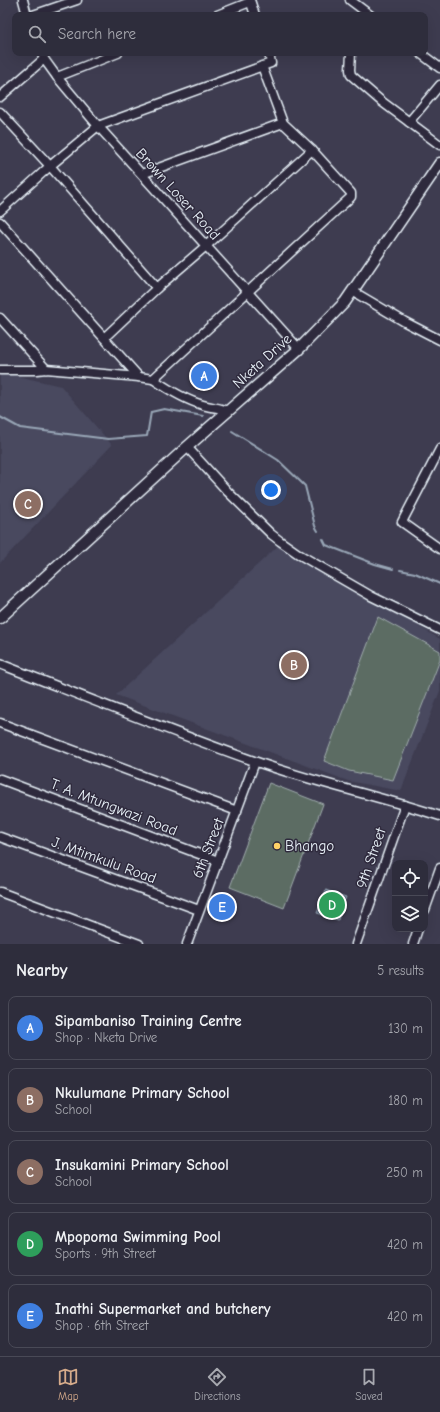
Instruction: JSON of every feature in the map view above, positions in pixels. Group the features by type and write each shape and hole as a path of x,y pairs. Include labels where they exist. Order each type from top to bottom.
{"street":[{"path":"23,0 26,12"},
{"path":"42,12 77,0"},
{"path":"350,0 366,12"},
{"path":"224,12 250,1 254,12"},
{"path":"0,96 43,56"},
{"name":"Brown Loser Road","path":"43,56 57,77 98,126 299,348"},
{"path":"57,77 110,56"},
{"path":"0,211 50,166 98,126 270,63 269,56"},
{"path":"351,56 350,70 352,76 381,101 440,145"},
{"path":"424,56 440,68"},
{"path":"153,380 351,197 351,193 312,150 283,123 262,66"},
{"path":"409,122 440,85"},
{"path":"0,112 50,166 157,288"},
{"path":"142,174 283,123"},
{"path":"104,338 157,288 206,246 312,150"},
{"name":"Nketa Drive","path":"0,618 187,447 299,348 345,302 354,292 440,163"},
{"path":"0,222 139,377"},
{"path":"354,292 405,322 440,340"},
{"path":"0,318 46,369"},
{"path":"0,370 46,369 139,377 153,380 170,391 202,405 224,409 228,412"},
{"path":"187,447 228,492 280,541 300,555 371,596 440,630"},
{"path":"440,449 402,522 440,549"},
{"path":"0,664 255,762 332,786 405,805 440,816"},
{"path":"0,723 237,811"},
{"name":"6th Street","path":"186,944 255,762"},
{"name":"T. A. Mtungwazi Road","path":"0,779 218,861"},
{"name":"9th Street","path":"356,944 405,805"},
{"name":"J. Mtimkulu Road","path":"0,836 199,910"},
{"path":"428,902 440,868"},
{"path":"0,892 139,944"},
{"path":"413,944 417,932"}],"shaded area":[{"path":"0,372 61,386 112,445 0,563"},
{"path":"280,544 440,639 440,691 401,791 348,781 116,695"}],"green space":[{"path":"378,617 440,651 440,660 393,780 349,771 324,761"},
{"name":"Bhango","path":"269,783 323,804 284,908 230,887"}],"water":[{"path":"326,890 346,897 338,920 317,913"}],"waterway":[{"path":"0,417 20,428 108,439 147,436 151,412 164,409 203,416"},
{"path":"232,431 278,460 305,486 315,526 318,531"},
{"path":"323,539 326,545 375,564 393,569"},
{"path":"400,570 415,573 440,584"}],"place":[{"name":"Sipambaniso Training Centre","path":"204,376"},
{"name":"Insukamini Primary School","path":"28,504"},
{"name":"Nkulumane Primary School","path":"294,665"},
{"name":"Bhango","path":"277,846"},
{"name":"Mpopoma Swimming Pool","path":"332,905"},
{"name":"Inathi Supermarket and butchery","path":"222,907"}]}
